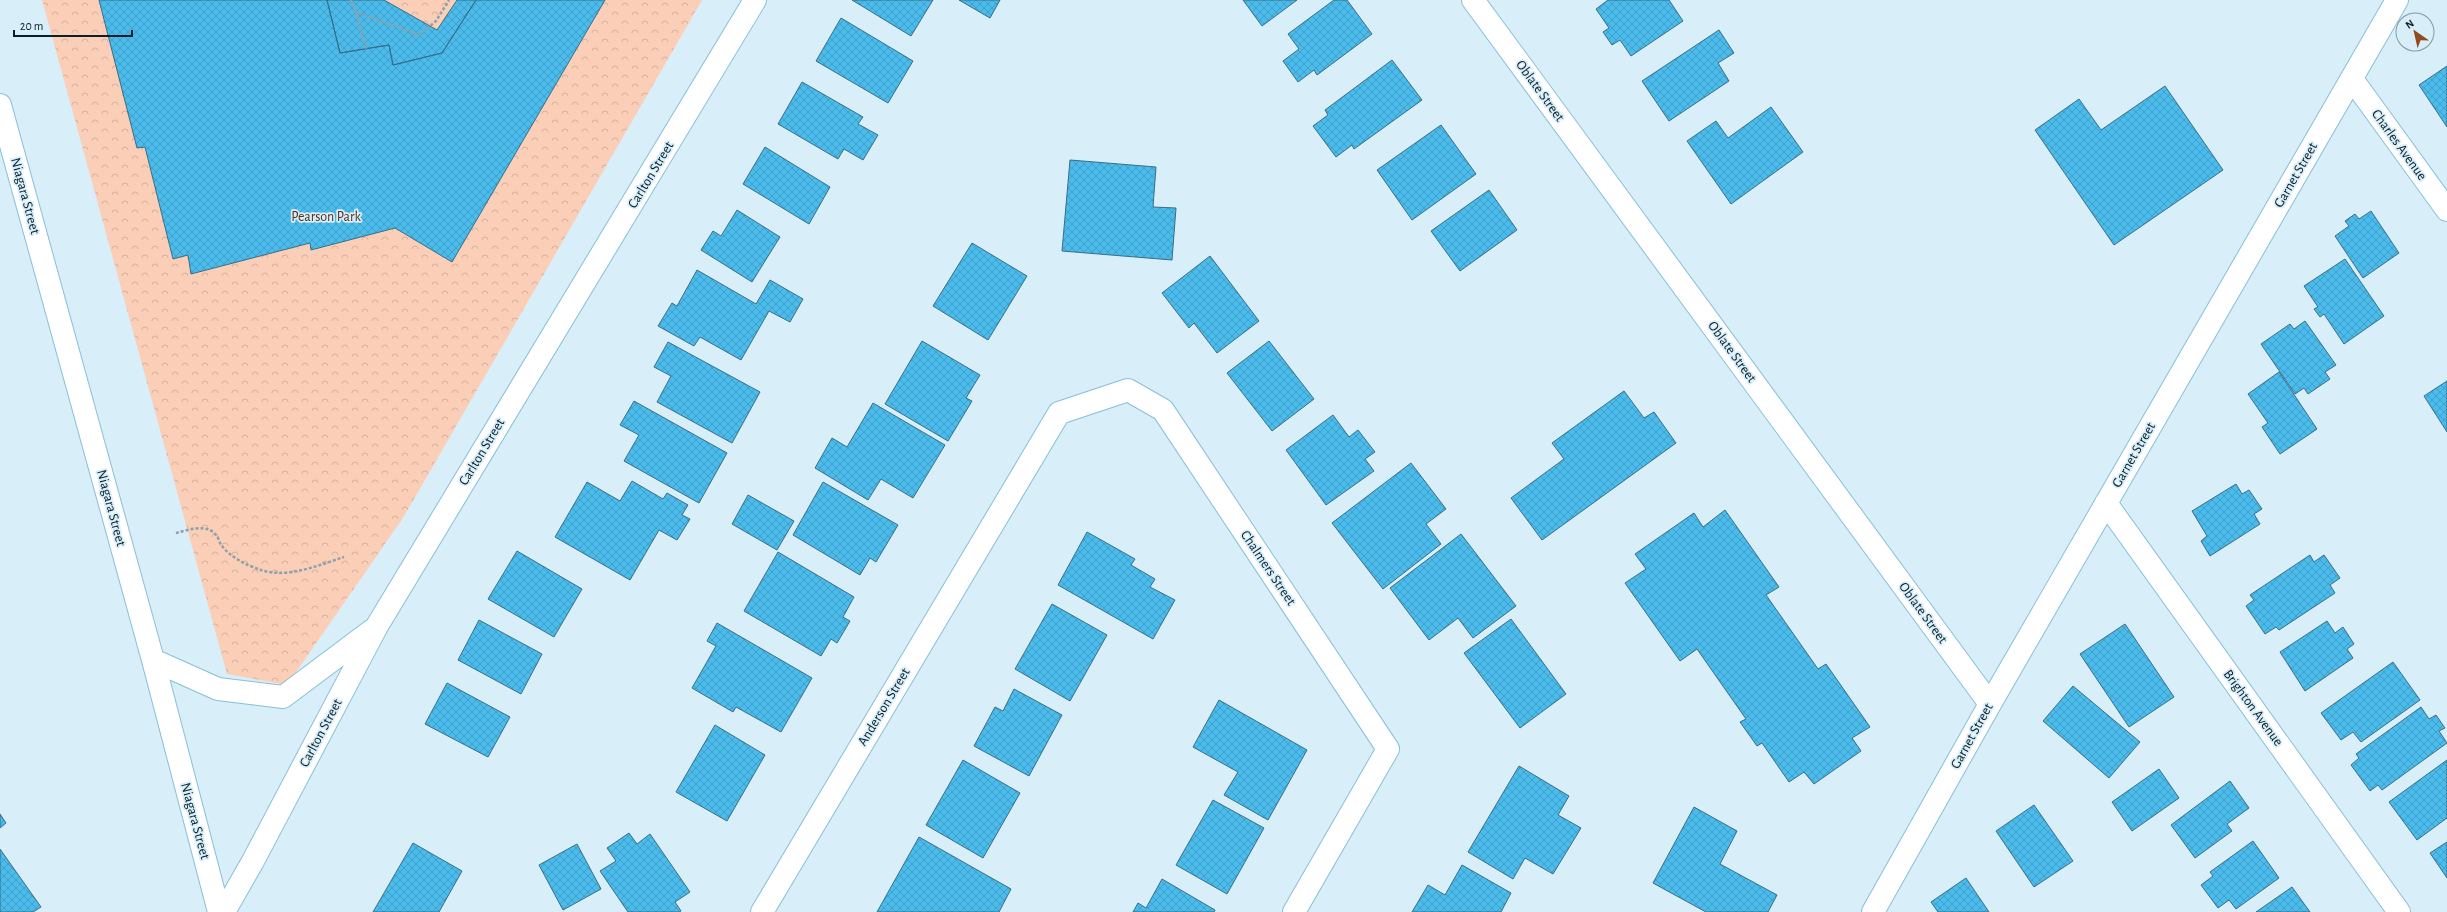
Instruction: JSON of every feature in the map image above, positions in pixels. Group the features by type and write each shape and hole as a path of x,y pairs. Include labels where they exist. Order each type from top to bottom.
{"street":[{"name":"Carlton Street","path":"224,912 253,861 377,626 755,0"},
{"name":"Oblate Street","path":"1474,0 1990,704"},
{"name":"Garnet Street","path":"1880,909 1990,704 2397,0"},
{"name":"Charles Avenue","path":"2352,79 2447,210"},
{"name":"Niagara Street","path":"0,105 153,660 219,912"},
{"name":"Chalmers Street","path":"1006,502 1060,413 1128,390 1162,410 1388,749 1294,912"},
{"name":"Anderson Street","path":"762,912 1006,502"},
{"name":"Brighton Avenue","path":"2106,503 2400,912"},
{"path":"153,660 218,689 283,697 377,626"}],"path":[{"path":"351,0 356,12 366,49"},
{"path":"356,12 419,35 436,22 449,0"},
{"path":"176,533 196,528 208,530 216,534 222,546 241,561 262,570 281,572 302,570 344,557"}],"green space":[{"name":"Pearson Park","path":"42,0 702,0 403,518 287,685 227,674"}],"building":[{"path":"99,0 327,0 340,53 389,45 393,65 442,53 476,0 605,0 452,262 395,228 311,250 310,243 191,274 188,255 173,259 145,147 137,148"},
{"path":"327,0 384,0 437,30 457,0 476,0 442,53 393,65 389,45 340,53"},
{"path":"852,0 933,0 911,36"},
{"path":"959,0 1000,0 990,18"},
{"path":"1243,0 1297,0 1262,26"},
{"path":"1334,0 1347,0 1372,34 1317,75 1314,70 1298,82 1283,61 1299,49 1288,34"},
{"path":"1608,0 1669,0 1683,21 1631,56 1620,40 1612,45 1603,32 1609,28 1596,9"},
{"path":"841,18 913,61 888,103 816,61"},
{"path":"1719,30 1734,53 1718,63 1729,81 1669,121 1642,81"},
{"path":"1392,60 1422,100 1354,149 1352,145 1336,157 1313,126 1328,115 1325,110"},
{"path":"2447,66 2447,127 2419,85"},
{"path":"802,82 863,117 858,124 878,135 863,160 844,149 838,159 778,124"},
{"path":"2165,86 2223,170 2114,245 2035,130 2079,99 2101,130"},
{"path":"1771,107 1803,152 1731,204 1687,141 1716,121 1728,138"},
{"path":"1441,125 1476,174 1412,220 1377,170"},
{"path":"765,147 830,187 809,224 743,184"},
{"path":"1070,160 1156,167 1153,207 1176,208 1172,260 1062,251"},
{"path":"1489,190 1517,230 1460,271 1431,231"},
{"path":"737,210 780,237 752,282 701,250 713,231 721,236"},
{"path":"2371,211 2399,253 2363,278 2335,236 2349,226 2345,221 2355,214 2359,219"},
{"path":"972,243 1027,276 988,340 933,306"},
{"path":"1210,256 1259,321 1217,353 1194,323 1189,328 1162,293"},
{"path":"2345,259 2384,316 2344,344 2324,314 2320,317 2314,309 2318,307 2304,286"},
{"path":"697,270 756,304 770,280 803,299 790,322 769,311 741,360 700,337 694,346 658,326 672,303 677,306"},
{"path":"2305,321 2336,365 2325,372 2330,379 2308,394 2304,388 2295,394 2261,344 2290,324 2294,329"},
{"path":"922,341 980,375 966,398 972,401 948,441 885,404"},
{"path":"1269,341 1314,399 1272,431 1227,373"},
{"path":"668,342 760,392 732,443 657,402 671,376 654,367"},
{"path":"2279,372 2317,429 2280,454 2262,427 2268,423 2248,394"},
{"path":"2447,381 2447,432 2424,396"},
{"path":"1624,391 1644,418 1654,412 1676,443 1542,540 1511,498 1564,459 1552,443"},
{"path":"634,401 727,453 699,503 624,461 639,435 620,425"},
{"path":"873,403 945,445 913,498 881,479 868,500 815,468 832,438 847,447"},
{"path":"1333,415 1349,437 1358,430 1375,452 1365,459 1374,471 1326,505 1286,450"},
{"path":"1411,463 1446,509 1426,524 1441,544 1383,589 1332,523"},
{"path":"632,481 663,499 667,493 688,505 682,515 690,519 677,540 659,530 630,580 555,537 587,482 620,501"},
{"path":"823,482 898,525 876,562 870,558 860,575 793,535"},
{"path":"2236,484 2242,494 2249,490 2262,509 2254,514 2260,524 2210,556 2201,541 2207,536 2192,511"},
{"path":"748,495 794,521 777,550 732,524"},
{"path":"1725,510 1779,587 1766,595 1818,669 1826,664 1870,727 1852,738 1861,751 1814,784 1804,772 1789,782 1762,743 1757,746 1740,722 1746,719 1697,649 1680,661 1625,583 1646,569 1635,554 1694,513 1703,527"},
{"path":"1087,532 1135,559 1131,565 1155,579 1150,587 1175,600 1153,639 1058,585"},
{"path":"1461,534 1516,606 1473,638 1458,618 1429,640 1390,588"},
{"path":"517,551 582,589 554,637 488,599"},
{"path":"778,552 854,597 843,617 850,621 837,643 831,639 821,656 744,611"},
{"path":"2310,555 2314,562 2324,555 2340,578 2330,585 2335,593 2279,630 2276,627 2265,634 2246,606 2254,600 2250,595"},
{"path":"1052,604 1107,635 1070,701 1015,669"},
{"path":"1511,619 1566,694 1520,728 1464,653"},
{"path":"479,620 542,654 521,694 458,660"},
{"path":"2327,621 2335,633 2343,627 2354,644 2347,649 2353,658 2305,691 2280,652"},
{"path":"717,623 812,678 781,732 736,707 733,712 692,688 716,646 707,641"},
{"path":"2125,624 2174,697 2129,727 2080,654"},
{"path":"2393,662 2420,700 2361,742 2353,732 2341,740 2321,713"},
{"path":"447,683 510,717 488,757 425,724"},
{"path":"2073,686 2140,742 2109,778 2043,721"},
{"path":"1014,689 1062,715 1029,776 974,746 995,707 1003,711"},
{"path":"1219,700 1307,750 1268,820 1224,795 1238,772 1193,747"},
{"path":"2421,707 2429,719 2436,715 2445,728 2439,731 2447,743 2382,790 2378,785 2370,791 2351,765 2359,758 2356,754"},
{"path":"715,725 765,755 727,821 676,792"},
{"path":"963,760 1020,793 983,858 926,825"},
{"path":"2447,760 2447,818 2417,840 2389,802"},
{"path":"1519,766 1569,796 1558,815 1581,828 1553,874 1525,858 1513,879 1468,852"},
{"path":"2159,769 2179,798 2132,831 2112,802"},
{"path":"2230,781 2249,808 2227,824 2232,831 2195,858 2171,825"},
{"path":"1213,800 1264,828 1227,894 1176,865"},
{"path":"2034,805 2073,861 2034,887 1996,831"},
{"path":"1694,807 1737,831 1720,864 1777,895 1768,912 1706,912 1653,883"},
{"path":"0,814 6,823 0,828"},
{"path":"629,833 637,844 650,834 690,892 675,902 681,911 628,912 600,871 616,861 607,848"},
{"path":"919,837 1011,889 999,912 877,912"},
{"path":"2253,841 2279,878 2236,909 2229,900 2218,908 2201,885 2213,876 2210,872"},
{"path":"2447,842 2447,878 2430,853"},
{"path":"413,843 462,871 439,912 373,912"},
{"path":"577,844 601,889 563,910 539,865"},
{"path":"0,849 41,907 33,912 0,912"},
{"path":"1462,865 1511,893 1501,912 1412,912 1428,885 1445,895"},
{"path":"1966,878 1989,912 1938,912 1931,902"},
{"path":"1162,879 1215,910 1214,912 1133,912 1138,903 1146,908"},
{"path":"2292,887 2310,912 2256,912"}]}
